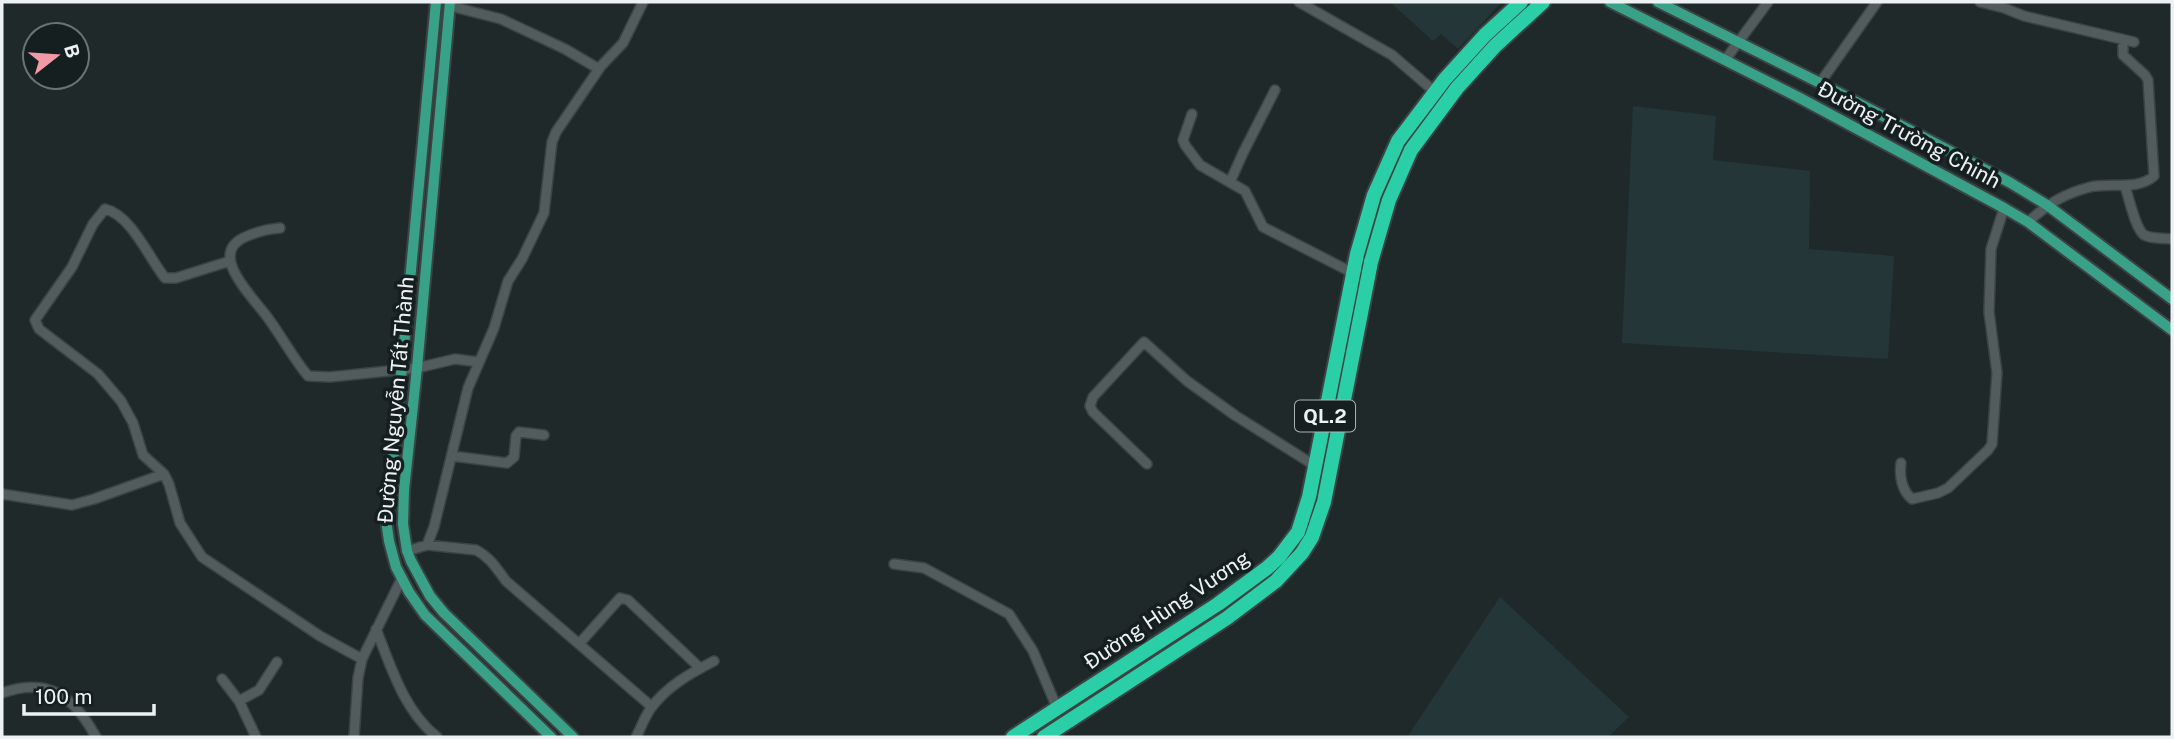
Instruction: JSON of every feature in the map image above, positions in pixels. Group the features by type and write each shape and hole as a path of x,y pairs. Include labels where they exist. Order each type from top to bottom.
{"highway":[{"name":"Đường Hùng Vương","path":"1018,736 1218,604 1267,568 1298,532 1316,467 1353,273 1374,195 1398,141 1435,92 1485,35 1521,2"},
{"name":"Đường Hùng Vương","path":"1044,737 1227,618 1276,581 1302,553 1312,537 1324,502 1371,262 1389,200 1410,150 1457,88 1495,46 1543,2"}],"main road":[{"name":"Đường Nguyễn Tất Thành","path":"436,2 387,527 392,556 418,605 433,624 551,737"},
{"name":"Đường Trường Chinh","path":"1610,2 1798,97 2028,222 2172,330"},
{"name":"Đường Trường Chinh","path":"1658,2 1997,175 2047,205 2172,299"},
{"name":"Đường Nguyễn Tất Thành","path":"450,4 404,490 403,524 407,551 422,582 444,613 573,737"},
{"path":"538,724 548,714"}],"street":[{"path":"427,545 461,413 494,328 508,281 544,213 551,151 556,132 599,69 623,43 643,2"},
{"path":"1299,2 1390,53 1435,92"},
{"path":"1726,60 1768,2"},
{"path":"1820,83 1877,2"},
{"path":"1980,2 2024,16 2134,42"},
{"path":"450,4 501,19 565,48 599,69"},
{"path":"2028,222 2056,199 2091,187 2112,184 2125,187 2150,180 2154,176 2148,80 2123,55 2123,40"},
{"path":"1230,182 1275,90"},
{"path":"1192,114 1183,140 1185,145 1200,165 1245,191 1264,229 1353,273"},
{"path":"2125,187 2142,233 2172,239"},
{"path":"1901,463 1900,478 1905,492 1912,499 1938,494 1948,488 1989,450 1992,444 1997,373 1989,312 1992,249 2004,208"},
{"path":"230,261 176,278 165,278 135,233 112,211 105,209 93,224 72,267 35,320 39,329 97,374 121,401 133,423 143,455 164,474 180,523 194,547 208,562 320,636 362,659"},
{"path":"280,228 258,232 235,243 231,246 230,261 247,292 266,314 298,366 308,376 330,377 403,370 455,359 479,362"},
{"path":"1147,464 1090,406 1093,397 1144,342 1187,381 1329,477"},
{"path":"452,456 507,463 514,457 516,436 519,432 544,435"},
{"path":"2,494 72,505 164,474"},
{"path":"407,551 427,545 476,550 484,554 506,581 652,707"},
{"path":"894,564 925,568 1009,614 1033,651 1057,708"},
{"path":"354,737 362,659 402,578"},
{"path":"579,645 620,598 628,600 700,668"},
{"path":"376,629 408,704 424,727 437,737"},
{"path":"239,701 259,690 277,662"},
{"path":"636,737 652,707 685,676 713,662"},
{"path":"222,679 239,701 257,737"},
{"path":"2,693 29,687 50,689 66,696 85,716 96,737"}],"shaded area":[{"path":"1390,2 1502,2 1458,49 1441,34 1433,41"},
{"path":"1633,106 1716,116 1713,160 1810,171 1809,249 1894,256 1888,359 1622,343"},
{"path":"1500,597 1629,717 1608,737 1407,737"}]}
